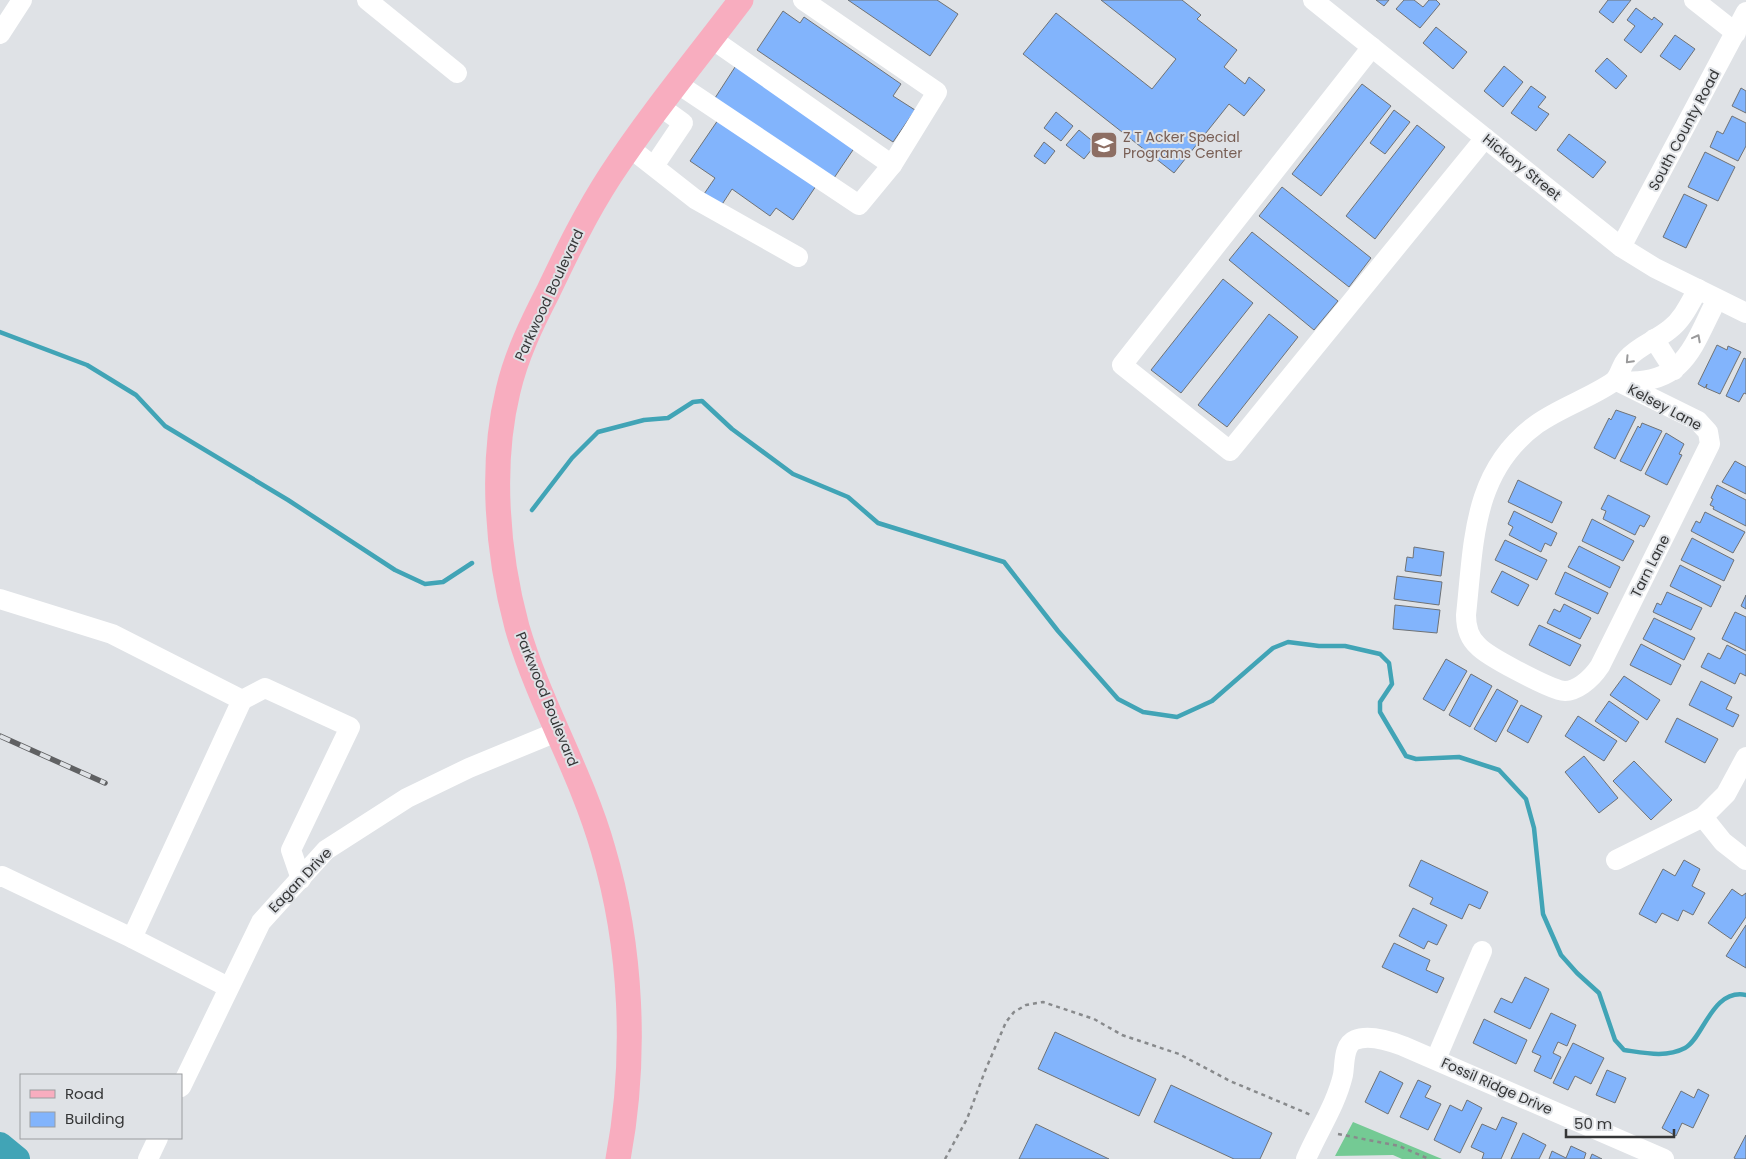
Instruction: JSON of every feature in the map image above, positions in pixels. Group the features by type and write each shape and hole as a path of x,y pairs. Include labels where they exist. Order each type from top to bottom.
{"main road":[{"name":"Parkwood Boulevard","path":"618,1159 626,1101 628,1002 624,957 615,899 591,809 518,627 508,582 499,507 502,424 508,389 519,357 539,309 586,216 630,148 741,0"}],"street":[{"path":"0,34 22,0"},
{"path":"367,0 457,73"},
{"path":"678,84 859,206 892,165 938,92 804,0"},
{"path":"1694,0 1736,33"},
{"name":"Hickory Street","path":"1320,2 1372,47 1621,247 1655,268 1746,313"},
{"name":"South County Road","path":"1621,247 1746,12"},
{"path":"712,39 892,165"},
{"path":"1372,47 1122,366 1230,451 1485,138"},
{"path":"654,166 683,124 661,106"},
{"path":"630,148 695,199 798,257"},
{"path":"1698,289 1678,322 1626,359 1615,380 1654,381 1674,370 1685,360 1718,299"},
{"path":"1654,339 1674,370"},
{"name":"Kelsey Lane","path":"1615,380 1698,421 1706,428 1710,437"},
{"name":"Tarn Lane","path":"1615,380 1539,423 1513,446 1488,482 1479,506 1475,528 1466,615 1467,629 1472,639 1485,653 1559,690 1577,687 1590,679 1600,666 1708,452 1710,437"},
{"path":"0,599 112,634 242,700"},
{"path":"132,938 242,700 265,688 350,727 291,850 301,879"},
{"name":"Eagan Drive","path":"182,1085 261,922 326,850 407,798 469,768 559,732"},
{"path":"1616,860 1703,817 1726,794 1746,757"},
{"path":"1703,817 1723,842 1746,860"},
{"path":"0,877 2,876 132,938 228,987"},
{"path":"1436,1059 1482,951"},
{"name":"Fossil Ridge Drive","path":"1324,1124 1338,1093 1347,1048 1355,1040 1378,1039 1436,1059 1664,1159"},
{"path":"1306,1159 1324,1124"},
{"path":"148,1159 158,1139"}],"path":[{"path":"945,1159 967,1119 1006,1022 1014,1012 1026,1004 1043,1002 1094,1020 1122,1035 1179,1054 1230,1081 1315,1117 1337,1134 1399,1146 1429,1159"}],"green space":[{"path":"1353,1122 1442,1159 1402,1159 1393,1155 1335,1156"}],"building":[{"path":"848,0 937,0 958,14 930,56"},
{"path":"1101,0 1182,0 1201,15 1197,19 1237,50 1224,67 1245,84 1249,77 1265,90 1244,116 1229,104 1174,173 1023,54 1056,13 1152,89 1176,59"},
{"path":"1376,0 1389,0 1384,6"},
{"path":"1404,0 1414,0 1423,7 1429,0 1436,0 1440,4 1420,28 1396,9"},
{"path":"1608,0 1631,0 1613,23 1599,12"},
{"path":"1636,8 1652,20 1654,17 1663,24 1641,53 1624,40 1635,26 1627,20"},
{"path":"783,11 800,23 804,17 901,84 893,96 915,110 893,142 757,50"},
{"path":"1436,27 1467,52 1453,69 1423,43"},
{"path":"1675,35 1695,49 1680,70 1660,56"},
{"path":"1607,58 1627,76 1616,89 1595,71"},
{"path":"737,64 857,144 834,178 715,98"},
{"path":"1504,66 1523,82 1503,107 1484,91"},
{"path":"1362,84 1391,106 1321,196 1292,174"},
{"path":"1531,86 1546,97 1538,107 1549,114 1536,131 1511,113"},
{"path":"1741,88 1746,91 1746,113 1732,106"},
{"path":"1394,110 1410,122 1385,154 1370,143"},
{"path":"1056,112 1073,126 1061,141 1044,128"},
{"path":"1732,116 1746,123 1746,146 1738,161 1710,147 1717,131 1723,134"},
{"path":"718,120 816,186 793,220 776,208 770,216 732,189 721,206 704,194 715,178 690,161"},
{"path":"1417,125 1445,147 1375,239 1346,216"},
{"path":"1079,130 1096,144 1084,159 1066,145"},
{"path":"1569,134 1606,162 1593,178 1557,150"},
{"path":"1044,142 1055,151 1045,164 1034,156"},
{"path":"1705,152 1735,167 1718,201 1688,187"},
{"path":"1282,187 1371,258 1349,287 1259,216"},
{"path":"1684,194 1707,205 1686,248 1663,237"},
{"path":"1252,232 1338,301 1314,330 1229,260"},
{"path":"1223,279 1253,303 1181,393 1151,370"},
{"path":"1269,314 1298,337 1227,427 1198,405"},
{"path":"1717,345 1727,350 1728,346 1741,352 1720,394 1706,388 1707,384 1705,388 1698,384"},
{"path":"1744,358 1746,359 1746,394 1744,393 1739,402 1726,396"},
{"path":"1616,410 1636,417 1615,459 1594,448 1609,418 1611,420"},
{"path":"1642,423 1662,431 1641,471 1620,461 1638,426 1640,428"},
{"path":"1666,433 1684,444 1679,454 1682,455 1667,485 1645,474"},
{"path":"1735,461 1746,467 1746,494 1722,482"},
{"path":"1518,480 1562,502 1552,523 1508,502"},
{"path":"1717,485 1746,500 1746,526 1713,509 1714,507 1710,505"},
{"path":"1608,495 1650,516 1644,527 1640,525 1635,535 1603,519 1606,511 1601,509"},
{"path":"1514,511 1557,533 1551,546 1545,543 1541,552 1509,535 1513,527 1508,524"},
{"path":"1705,512 1745,532 1733,553 1691,531 1696,521 1700,523"},
{"path":"1592,519 1634,541 1623,561 1582,541"},
{"path":"1692,538 1734,560 1724,581 1681,560"},
{"path":"1505,540 1547,560 1537,580 1495,560"},
{"path":"1579,546 1620,567 1610,588 1568,567"},
{"path":"1414,547 1444,552 1441,576 1405,571 1407,557 1413,558"},
{"path":"1680,565 1721,586 1711,607 1670,586"},
{"path":"1502,571 1529,585 1518,606 1491,592"},
{"path":"1565,572 1608,593 1598,614 1555,594"},
{"path":"1397,576 1442,582 1439,605 1394,599"},
{"path":"1667,592 1702,608 1691,630 1653,612 1657,603 1661,605"},
{"path":"1746,595 1746,609 1741,606"},
{"path":"1564,604 1591,618 1580,639 1547,623 1554,609 1560,612"},
{"path":"1395,605 1440,610 1437,633 1393,629"},
{"path":"1735,612 1746,617 1746,651 1722,639"},
{"path":"1654,618 1695,638 1684,660 1643,639"},
{"path":"1539,625 1581,645 1570,666 1529,645"},
{"path":"1641,644 1681,665 1671,685 1630,665"},
{"path":"1727,645 1746,655 1746,676 1740,673 1735,684 1701,667 1708,653 1720,659"},
{"path":"1446,659 1467,671 1444,711 1423,699"},
{"path":"1471,674 1492,686 1470,727 1449,715"},
{"path":"1624,676 1660,700 1647,720 1610,695"},
{"path":"1701,681 1732,697 1726,709 1739,715 1733,727 1689,705"},
{"path":"1497,689 1518,701 1496,742 1474,729"},
{"path":"1609,701 1639,722 1626,742 1595,721"},
{"path":"1521,705 1542,716 1528,743 1507,731"},
{"path":"1578,716 1617,741 1604,761 1565,736"},
{"path":"1677,718 1718,739 1705,763 1665,742"},
{"path":"1584,756 1618,798 1599,813 1565,772"},
{"path":"1634,761 1672,800 1651,820 1613,781"},
{"path":"1421,860 1488,892 1480,909 1469,904 1462,919 1430,904 1433,898 1409,886"},
{"path":"1684,860 1700,869 1692,886 1705,893 1693,915 1683,910 1678,921 1662,913 1656,923 1639,914 1663,869 1675,876"},
{"path":"1732,889 1742,896 1746,893 1746,917 1731,939 1708,923"},
{"path":"1413,908 1447,925 1437,945 1428,941 1424,949 1399,936"},
{"path":"1746,925 1746,968 1726,956"},
{"path":"1394,943 1430,960 1426,970 1444,978 1437,993 1382,967"},
{"path":"1525,977 1549,989 1530,1029 1494,1012 1501,998 1512,1003"},
{"path":"1551,1013 1576,1025 1567,1046 1558,1042 1553,1053 1561,1057 1551,1079 1534,1071 1541,1056 1532,1052"},
{"path":"1484,1019 1527,1040 1516,1064 1473,1043"},
{"path":"1055,1032 1156,1079 1139,1116 1038,1069"},
{"path":"1573,1043 1604,1058 1591,1084 1575,1076 1568,1090 1553,1083"},
{"path":"1607,1070 1626,1078 1615,1103 1596,1095"},
{"path":"1380,1071 1403,1083 1388,1114 1365,1102"},
{"path":"1418,1080 1431,1086 1425,1097 1441,1104 1428,1130 1400,1117"},
{"path":"1171,1085 1272,1133 1260,1159 1234,1159 1154,1122"},
{"path":"1698,1089 1709,1095 1693,1128 1682,1123 1676,1136 1662,1128 1681,1091 1694,1098"},
{"path":"1467,1100 1482,1108 1460,1153 1434,1140 1450,1105 1462,1111"},
{"path":"1502,1117 1517,1123 1501,1159 1482,1159 1484,1153 1471,1147 1482,1124 1496,1130"},
{"path":"1036,1124 1109,1159 1019,1159"},
{"path":"1523,1133 1546,1145 1539,1159 1511,1159"},
{"path":"1746,1135 1746,1159 1736,1159 1734,1158"},
{"path":"1571,1146 1586,1153 1584,1159 1549,1159 1552,1151 1566,1158"},
{"path":"1592,1154 1602,1159 1590,1159"}],"waterway":[{"path":"0,332 87,365 136,395 165,426 288,500 395,570 425,584 443,582 472,563"},
{"path":"532,510 572,458 598,432 644,420 668,418 693,402 702,401 732,429 793,474 848,497 878,523 1004,562 1058,631 1118,699 1143,712 1177,717 1212,701 1273,648 1288,642 1319,646 1345,646 1380,654 1389,663 1392,684 1380,702 1380,712 1406,756 1416,759 1459,757 1499,770 1526,799 1534,828 1543,914 1561,955 1599,993 1615,1040 1624,1050 1663,1054 1685,1048 1691,1043 1717,1006 1725,999 1734,995 1746,995"},
{"path":"0,1145 17,1159"}],"railway":[{"path":"0,736 105,783"}],"place":[{"name":"Z T Acker Special Programs Center","path":"1104,145"}]}
